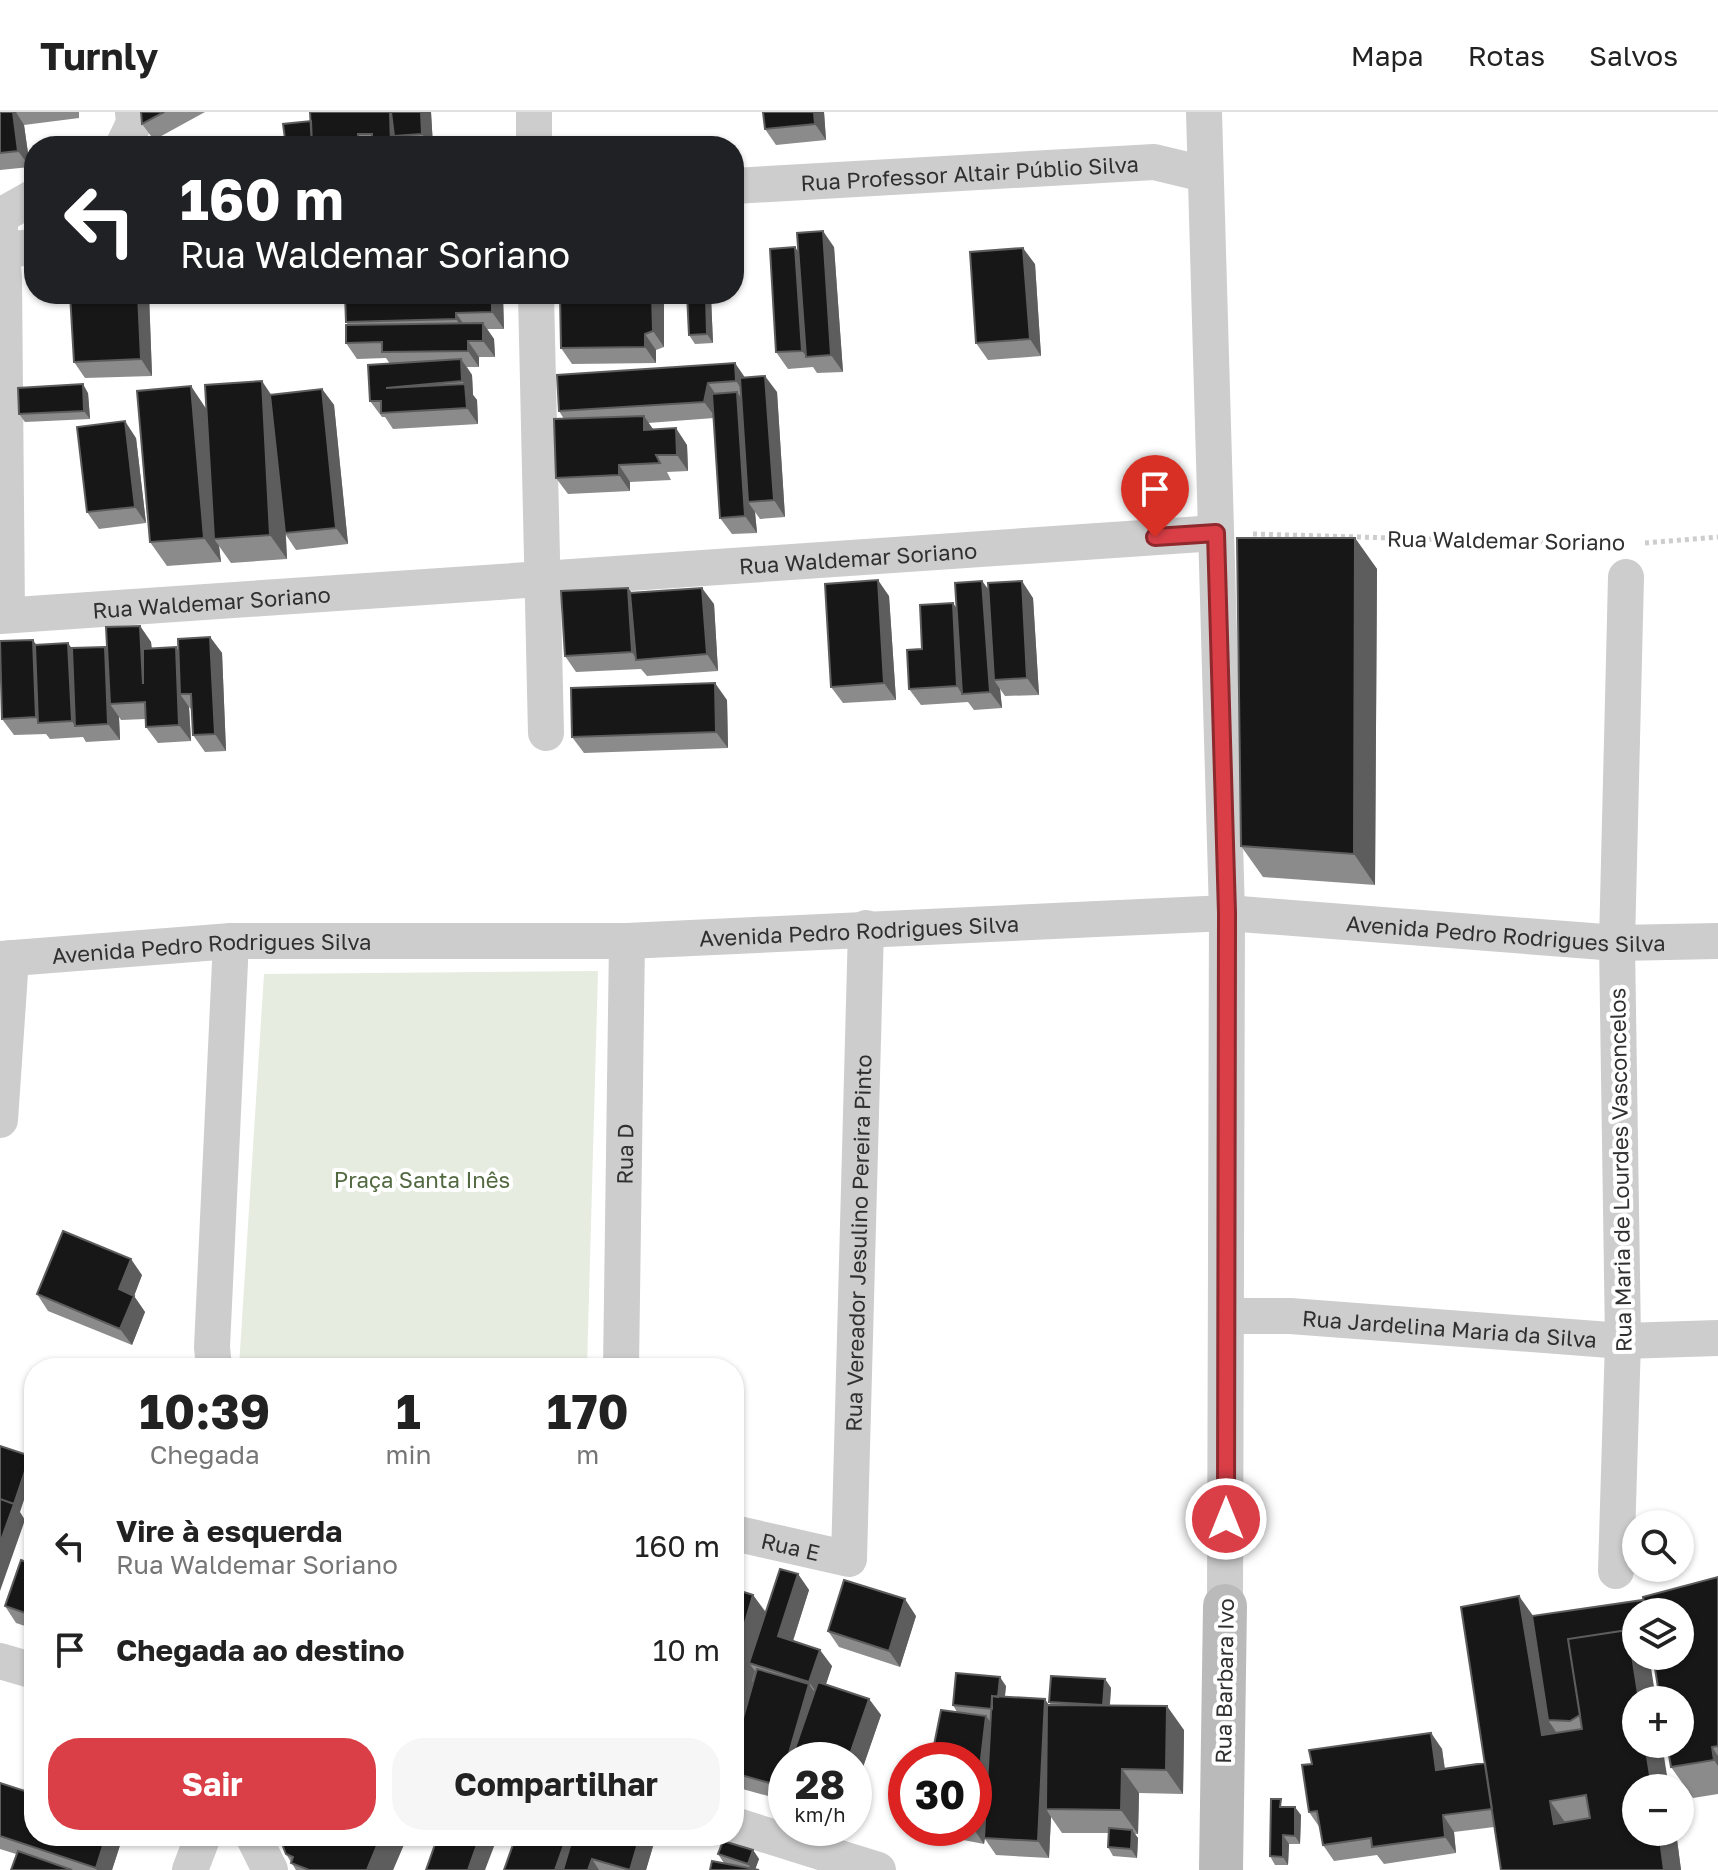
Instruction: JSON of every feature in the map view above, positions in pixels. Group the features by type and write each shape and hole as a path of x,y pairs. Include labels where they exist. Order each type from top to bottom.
{"street":[{"path":"128,136 134,123 133,112"},
{"path":"534,112 534,136"},
{"name":"Rua Barbara Ivo","path":"1204,112 1227,913 1228,1316 1221,1870"},
{"name":"Rua Professor Altair Públio Silva","path":"744,185 1154,162 1204,174"},
{"path":"4,616 9,235 24,212"},
{"path":"536,304 546,733"},
{"name":"Rua Waldemar Soriano","path":"4,616 1216,533"},
{"name":"Rua Maria de Lourdes Vasconcelos","path":"1616,1571 1623,1341 1617,943 1630,560"},
{"name":"Avenida Pedro Rodrigues Silva","path":"5,959 231,941 627,941 1227,913 1617,943 1718,941"},
{"name":"Rua Vereador Jesulino Pereira Pinto","path":"849,1559 866,928"},
{"path":"213,1358 231,941"},
{"name":"Rua D","path":"621,1358 627,941"},
{"path":"0,1120 5,959"},
{"name":"Rua Jardelina Maria da Silva","path":"1228,1316 1290,1316 1623,1341 1718,1338"},
{"name":"Rua E","path":"744,1535 849,1559"},
{"path":"0,1661 24,1668"},
{"path":"744,1828 878,1870"},
{"path":"190,1870 199,1846"},
{"path":"258,1846 270,1870"}],"path":[{"name":"Rua Waldemar Soriano","path":"1216,533 1604,544"},
{"name":"Rua Waldemar Soriano","path":"1630,560 1718,537"}],"green space":[{"name":"Praça Santa Inês","path":"598,971 587,1358 240,1358 264,974"}],"building":[{"path":"0,112 13,112 18,151 0,153"},
{"path":"141,112 164,112 142,124"},
{"path":"310,112 390,112 391,136 311,136"},
{"path":"391,112 421,112 422,134 394,136"},
{"path":"763,112 814,112 815,124 765,129"},
{"path":"311,121 312,136 285,136 283,124"},
{"path":"823,231 831,355 806,357 797,233"},
{"path":"795,247 802,351 776,352 770,249"},
{"path":"1023,248 1030,339 976,343 970,252"},
{"path":"71,304 138,304 141,359 74,362"},
{"path":"345,304 492,304 492,312 456,313 456,319 346,322"},
{"path":"560,304 652,304 653,331 645,334 645,347 561,348"},
{"path":"687,304 706,304 707,334 689,335"},
{"path":"483,323 483,341 468,341 468,351 382,352 382,342 346,343 346,325"},
{"path":"461,359 462,381 386,388 465,384 467,408 381,413 381,401 370,401 368,365"},
{"path":"735,363 736,381 708,383 704,402 559,411 557,375"},
{"path":"765,376 774,500 748,502 740,378"},
{"path":"262,381 270,535 214,539 205,385"},
{"path":"83,384 84,411 19,414 18,388"},
{"path":"191,386 204,538 150,542 137,391"},
{"path":"322,389 336,528 285,533 270,395"},
{"path":"737,392 745,516 720,518 712,394"},
{"path":"644,416 644,430 676,428 677,455 656,455 660,463 619,465 619,475 556,478 554,419"},
{"path":"125,421 135,507 87,512 77,427"},
{"path":"1237,538 1355,538 1354,854 1241,846"},
{"path":"878,580 884,683 831,687 825,584"},
{"path":"982,581 990,692 962,694 955,583"},
{"path":"1022,581 1027,678 994,680 988,583"},
{"path":"628,588 632,652 565,656 561,591"},
{"path":"702,588 707,654 636,660 630,593"},
{"path":"953,603 957,686 909,689 907,650 922,649 920,605"},
{"path":"140,626 143,684 143,649 176,647 179,725 146,727 145,702 110,704 106,627"},
{"path":"210,637 215,734 193,735 191,694 180,694 178,639"},
{"path":"33,640 36,717 2,719 0,641"},
{"path":"68,643 72,721 38,723 35,645"},
{"path":"105,647 108,724 75,726 72,648"},
{"path":"715,683 716,732 572,737 571,688"},
{"path":"63,1231 131,1259 119,1289 134,1296 120,1329 37,1294"},
{"path":"0,1446 24,1454 24,1474 14,1504 0,1499"},
{"path":"0,1499 14,1504 0,1543"},
{"path":"21,1560 24,1561 24,1613 5,1606"},
{"path":"780,1569 798,1574 778,1636 820,1650 809,1682 749,1663"},
{"path":"1718,1577 1718,1746 1712,1747 1714,1760 1671,1767 1669,1758 1694,1758 1694,1686 1658,1686 1655,1670 1694,1670 1694,1598 1643,1597"},
{"path":"844,1580 905,1599 889,1651 828,1631"},
{"path":"744,1592 753,1595 744,1626"},
{"path":"1519,1596 1542,1735 1582,1729 1568,1639 1622,1631 1622,1670 1634,1670 1637,1686 1622,1686 1622,1758 1647,1758 1650,1774 1622,1774 1622,1846 1661,1846 1664,1870 1501,1870 1461,1607","holes":["1586,1795 1590,1818 1554,1824 1550,1801"]},
{"path":"1622,1603 1622,1631 1568,1639 1580,1715 1570,1721 1548,1720 1532,1616"},
{"path":"757,1669 809,1684 792,1742 768,1742 768,1783 744,1776 744,1715"},
{"path":"956,1673 1000,1677 998,1697 992,1696 992,1709 953,1705"},
{"path":"1051,1676 1105,1679 1103,1705 1049,1702"},
{"path":"818,1682 869,1699 854,1742 797,1742"},
{"path":"992,1696 1045,1699 1038,1841 992,1838 992,1742 989,1742"},
{"path":"1047,1705 1167,1706 1166,1770 1122,1769 1121,1810 1046,1809"},
{"path":"941,1710 986,1716 983,1742 935,1742"},
{"path":"1431,1733 1436,1770 1485,1763 1492,1809 1443,1815 1445,1837 1372,1847 1371,1838 1323,1845 1317,1811 1309,1812 1302,1765 1312,1764 1309,1750"},
{"path":"0,1783 24,1791 24,1844 0,1836"},
{"path":"1271,1799 1281,1799 1280,1807 1295,1807 1295,1836 1283,1835 1283,1857 1270,1856"},
{"path":"1109,1828 1132,1830 1131,1849 1108,1847"},
{"path":"30,1846 103,1846 96,1868"},
{"path":"283,1846 377,1846 367,1870 309,1870 291,1863 293,1857 286,1854"},
{"path":"434,1846 476,1846 468,1870 426,1870"},
{"path":"512,1846 563,1846 555,1870 504,1870"},
{"path":"570,1846 637,1846 630,1870 592,1859 588,1870 563,1870"},
{"path":"721,1846 753,1850 748,1864 718,1854"},
{"path":"18,1851 72,1870 11,1870"},
{"path":"712,1861 759,1870 710,1870"}],"route":[{"path":"1155,537 1216,533 1227,913 1226,1519"}]}
